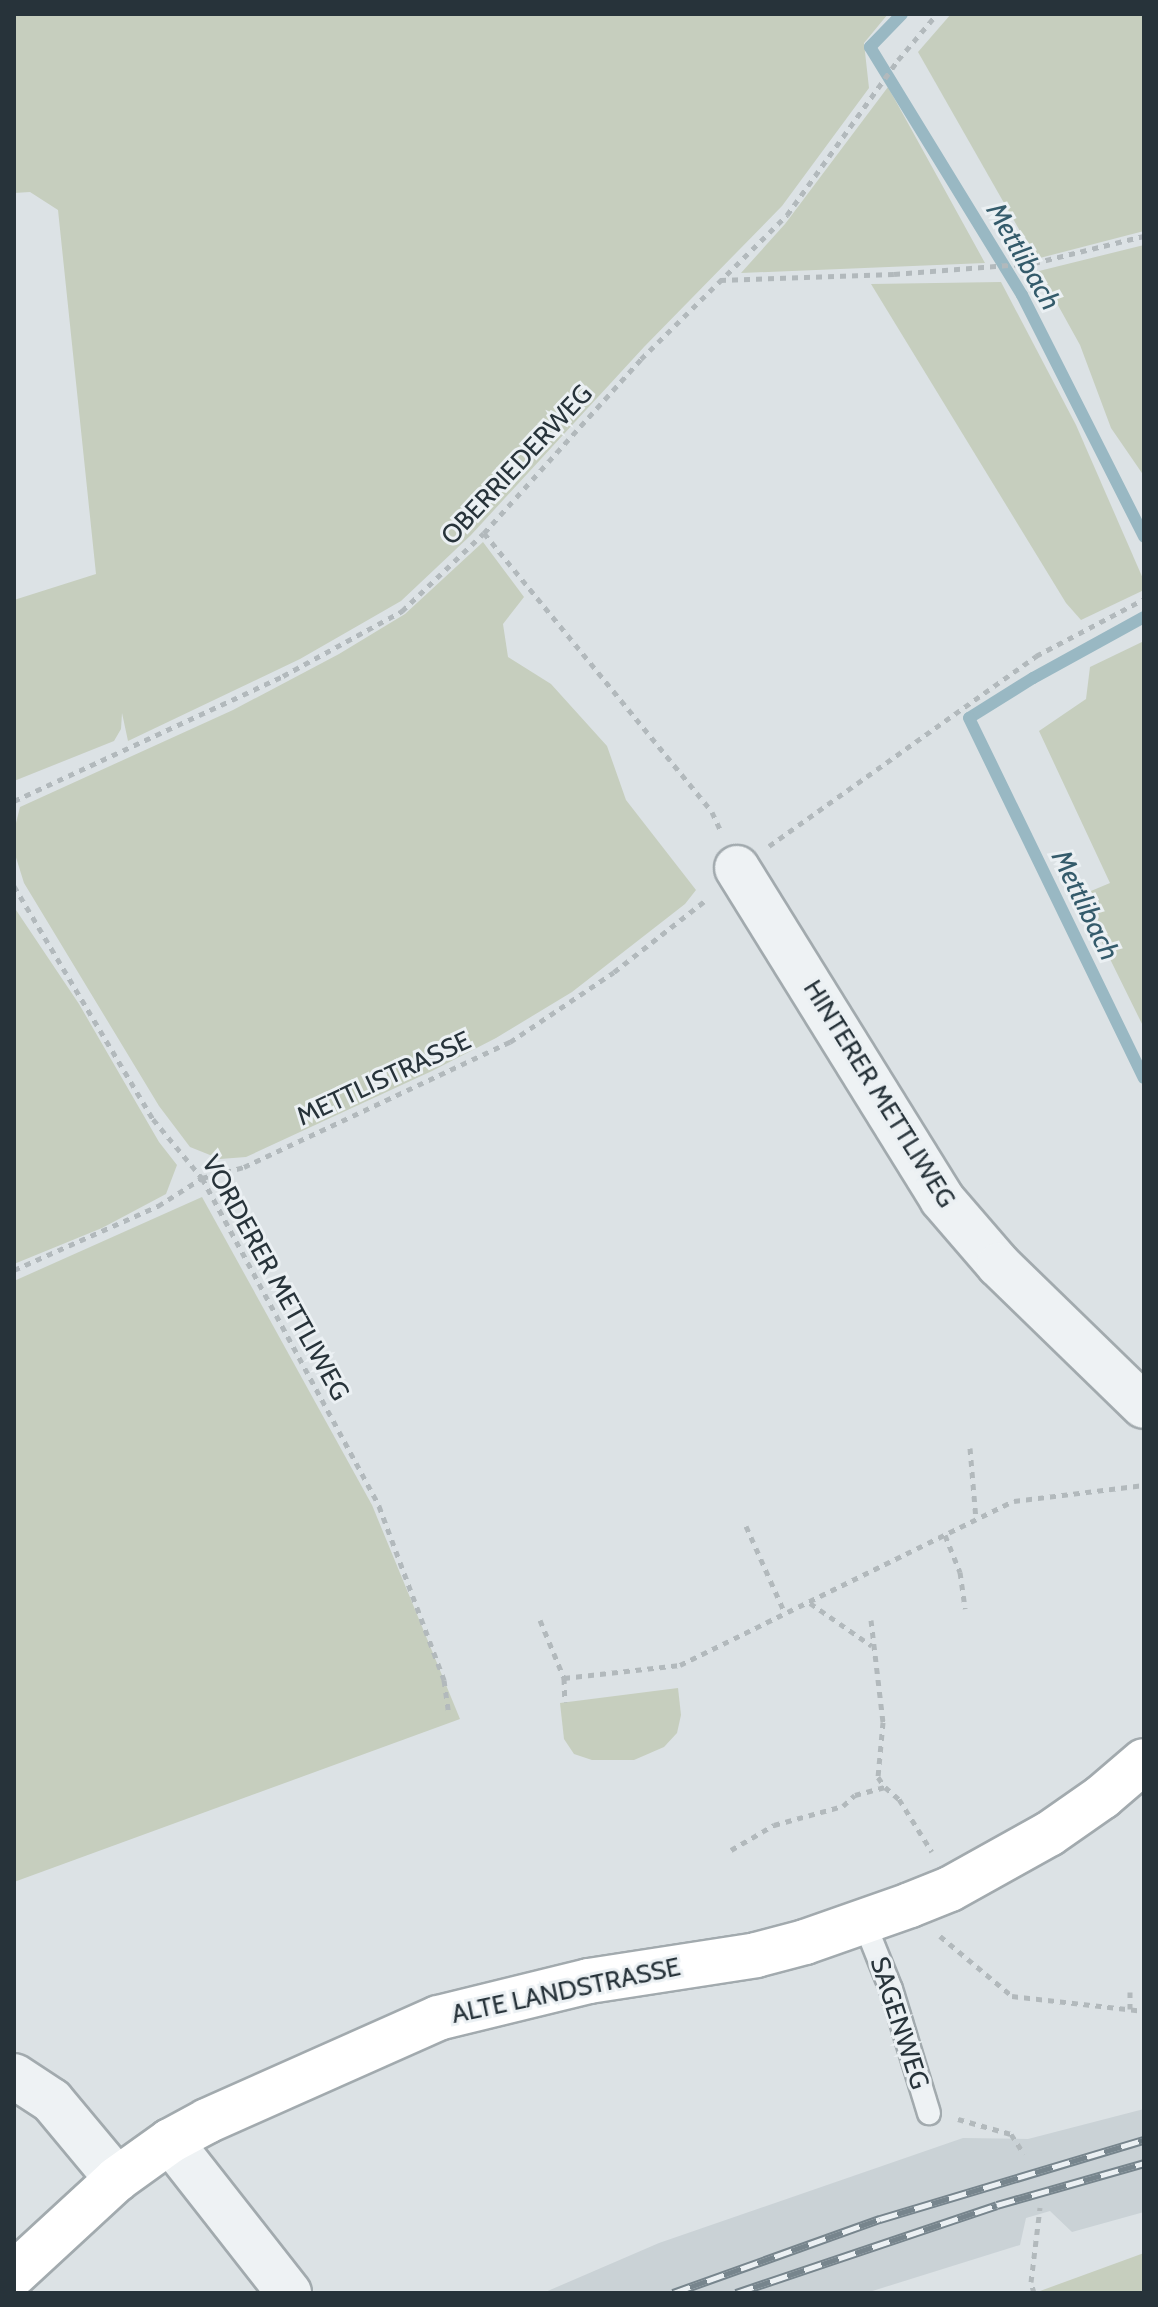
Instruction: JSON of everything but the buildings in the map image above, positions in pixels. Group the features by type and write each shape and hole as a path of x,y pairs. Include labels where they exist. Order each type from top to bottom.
{"main road":[{"name":"ALTE LANDSTRASSE","path":"14,2274 117,2179 170,2141 438,2018 589,1981 756,1955 864,1922 950,1889 1049,1834 1102,1797 1144,1761"}],"street":[{"name":"HINTERER METTLIWEG","path":"737,868 942,1199 999,1265 1144,1406"},
{"path":"14,2076 52,2101 117,2179"},
{"path":"170,2141 289,2293"}],"lane":[{"name":"SAGENWEG","path":"864,1922 891,1989 929,2113"}],"path":[{"name":"OBERRIEDERWEG","path":"14,801 283,676 402,611 484,533 641,359 787,215 898,60 937,14"},
{"path":"719,281 976,269 1034,263 1144,236"},
{"path":"484,533 712,812 737,868"},
{"name":"METTLISTRASSE","path":"14,1270 158,1206 202,1178 244,1167 510,1042 614,972 707,899 737,868 1036,656 1144,599"},
{"name":"VORDERER METTLIWEG","path":"14,886 153,1119 202,1178 379,1506 444,1680 449,1715"},
{"path":"970,1448 976,1520"},
{"path":"564,1678 680,1665 1014,1501 1144,1485"},
{"path":"746,1526 785,1613"},
{"path":"945,1535 960,1572 965,1609"},
{"path":"810,1603 873,1646"},
{"path":"540,1620 564,1678 565,1702"},
{"path":"871,1620 883,1722 878,1777 920,1828 950,1889"},
{"path":"731,1850 774,1825 843,1806 855,1795 885,1787"},
{"path":"939,1935 1012,1996 1144,2011"},
{"path":"1130,1992 1130,2009"},
{"name":"SAGENWEG","path":"929,2113 991,2126 1011,2134 1024,2154"},
{"path":"1034,2293 1031,2282 1040,2208"}],"shaded area":[{"path":"1144,2109 1144,2212 1072,2232 1050,2211 1026,2218 1020,2245 866,2293 543,2293 659,2243 963,2138 1028,2139"}],"green space":[{"path":"14,14 888,14 864,43 869,88 782,206 644,347 471,535 401,601 300,659 128,741 122,713 121,729 114,741 14,781 14,600 96,574 58,210 30,192 14,193"},
{"path":"951,14 1144,14 1144,231 1036,259 918,52"},
{"path":"888,87 985,263 741,273 785,224"},
{"path":"1144,245 1144,476 1111,428 1080,345 1039,271"},
{"path":"1001,282 1076,425 1144,581 1144,590 1081,620 1066,603 871,284"},
{"path":"483,542 524,597 503,624 508,657 551,684 607,746 626,800 696,890 685,904 572,992 496,1038 432,1071 246,1157 220,1159 190,1147 159,1106 24,883 14,851 14,831 20,807 233,710 339,654 405,614"},
{"path":"1144,641 1144,1028 1079,896 1110,883 1039,731 1086,699 1090,667"},
{"path":"14,907 79,1004 159,1142 177,1165 166,1194 102,1228 14,1264"},
{"path":"202,1197 372,1505 460,1719 14,1882 14,1281"},
{"path":"678,1688 681,1715 677,1733 664,1747 634,1760 592,1760 574,1754 564,1739 560,1703"},
{"path":"1144,2253 1144,2293 1040,2291"}],"waterway":[{"name":"Mettlibach","path":"902,14 870,47 1022,295 1144,537"},
{"name":"Mettlibach","path":"1144,617 1033,678 969,718 1144,1078"}],"railway":[{"path":"673,2293 880,2219 1144,2140"},
{"path":"736,2293 997,2205 1144,2163"}]}
